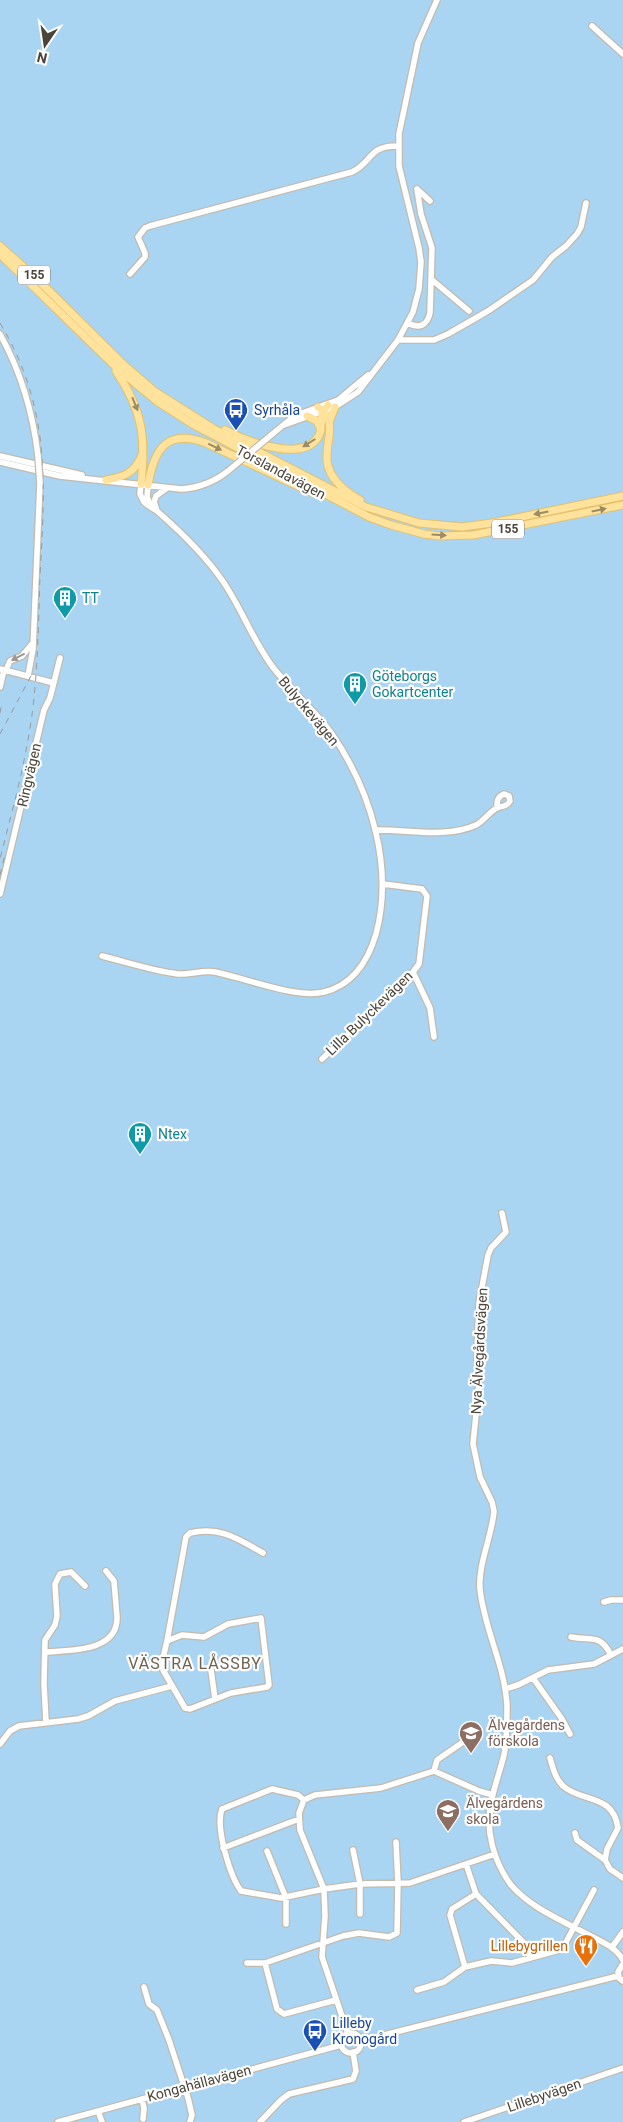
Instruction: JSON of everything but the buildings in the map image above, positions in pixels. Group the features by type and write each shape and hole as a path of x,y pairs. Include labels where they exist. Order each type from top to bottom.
{"main road":[{"name":"Torslandavägen","path":"0,246 36,278 125,366 154,391 214,429 354,502 383,513 426,524 465,526 492,523 623,496"},
{"name":"Torslandavägen","path":"0,254 137,386 185,420 337,502 391,525 439,536 473,535 623,505"},
{"path":"99,350 130,391 141,421 144,448 144,485"},
{"path":"125,366 177,403 207,421 229,432 271,446 291,450 308,446 318,438 326,407"},
{"path":"326,407 330,436 326,456 330,472 348,492 383,513"},
{"path":"307,416 317,421 320,427"},
{"path":"144,485 151,466 160,450 175,440 193,439 206,443 352,512 377,522 391,525"},
{"path":"106,480 121,478 131,472 138,464 144,448"}],"street":[{"path":"284,425 326,407 354,388 378,367 408,323 416,302 421,262 399,166 399,134 418,43 437,0"},
{"path":"592,26 623,54"},
{"path":"130,274 145,257 138,237 145,228 352,172 359,168 376,150 399,146"},
{"path":"408,323 420,327 428,321 430,313 432,248 421,214 417,189 430,201"},
{"path":"398,340 434,340 448,334 488,311 533,280 552,257 577,234 586,203"},
{"path":"431,278 470,311"},
{"path":"0,334 14,362 26,396 38,456 40,483 33,655 25,675"},
{"path":"0,462 60,476 167,488 182,489 203,486 228,472 294,416 326,407"},
{"path":"0,456 106,480"},
{"path":"144,485 148,500 155,510"},
{"path":"155,510 154,502 156,496 167,488"},
{"name":"Bulyckevägen","path":"102,956 176,974 214,972 306,994 323,993 346,982 359,970 367,958 380,918 383,884 381,857 375,830 345,755 331,733 272,666 235,599 212,566 191,543 155,510"},
{"path":"0,687 3,670 10,661 22,656 32,644"},
{"name":"Ringvägen","path":"0,894 44,710 50,698 60,658"},
{"path":"3,670 54,683"},
{"path":"375,830 443,832 464,829 488,817 497,808"},
{"name":"Lilla Bulyckevägen","path":"322,1059 413,972 419,964 427,896 422,889 383,884"},
{"path":"413,972 430,1008 434,1037"},
{"name":"Nya Älvegårdsvägen","path":"502,1213 506,1232 491,1248 488,1255 479,1303 477,1359 479,1385 473,1444 480,1476 493,1506 494,1517 481,1570 480,1588 484,1617 499,1660 507,1708 505,1748 493,1795 490,1823 495,1854 508,1880 540,1910 612,1947 623,1960"},
{"path":"167,1641 182,1635 204,1637 241,1620 258,1617 263,1620 269,1685 267,1687 239,1691 190,1709 185,1708 172,1686 162,1663 185,1541 190,1533 209,1531 227,1533 263,1553"},
{"path":"46,1652 93,1647 102,1644 108,1638 117,1622 117,1616 114,1581 106,1571"},
{"path":"46,1722 44,1684 45,1640 55,1625 57,1616 55,1584 57,1577 60,1574 71,1572 85,1586"},
{"path":"604,1602 623,1600"},
{"path":"571,1637 598,1640 605,1645 611,1655"},
{"path":"505,1689 548,1670 594,1664 623,1649"},
{"path":"211,1670 215,1699"},
{"path":"533,1678 562,1719 570,1734"},
{"path":"0,1744 7,1733 16,1727 88,1716 114,1701 172,1686"},
{"path":"434,1772 437,1760 479,1731"},
{"path":"550,1758 556,1777 562,1785 603,1803 614,1815 618,1828 607,1849 605,1860"},
{"path":"348,2034 322,1956 325,1916 324,1889 301,1835 299,1819 300,1808 304,1800 315,1795 381,1788 434,1772 493,1795"},
{"path":"304,1800 298,1795 272,1789 224,1808 220,1814 224,1848 241,1891 286,1898 324,1889 360,1884 410,1883 495,1854"},
{"path":"224,1848 299,1819"},
{"path":"575,1833 577,1840 605,1860 610,1868 623,1878"},
{"path":"248,1963 265,1962 343,1936 359,1933 389,1936 397,1933 398,1883 396,1842"},
{"path":"353,1850 360,1884 360,1914"},
{"path":"267,1851 286,1898 286,1924"},
{"path":"466,1864 476,1894 526,1945 530,1958"},
{"path":"417,1990 444,1982 465,1967 492,1961 512,1963 558,1950 563,1946 594,1890"},
{"path":"465,1967 450,1915 452,1909 476,1894"},
{"path":"612,1947 623,1932"},
{"path":"265,1962 277,2009 280,2013 284,2014 336,2000"},
{"path":"618,1976 619,1968 623,1964"},
{"path":"618,1976 623,1981"},
{"path":"360,2041 618,1976"},
{"path":"144,1987 149,2004 158,2010 169,2040 192,2115 190,2122"},
{"path":"348,2034 356,2034 360,2041 359,2048 353,2052 346,2051 341,2045 342,2038 348,2034"},
{"name":"Kongahällavägen","path":"58,2122 341,2045"},
{"path":"260,2122 289,2094 353,2079 356,2071 353,2052"},
{"name":"Lillebyvägen","path":"464,2122 623,2068"},
{"path":"142,2098 144,2108 143,2119"},
{"path":"98,2111 102,2122"}],"water":[{"path":"0,0 623,0 623,2122 0,2122"}],"railway":[{"path":"0,323 17,354 28,385 41,446 43,477 37,661 31,724 0,859"},
{"path":"0,734 32,674"},
{"path":"0,713 2,702"},
{"path":"0,875 5,854"}],"place":[{"name":"Syrhåla","path":"236,431"},
{"name":"TT","path":"65,619"},
{"name":"Göteborgs Gokartcenter","path":"355,705"},
{"name":"Ntex","path":"140,1155"},
{"name":"Älvegårdens förskola","path":"471,1754"},
{"name":"Älvegårdens skola","path":"448,1832"},
{"name":"Lillebygrillen","path":"586,1967"},
{"name":"Lilleby Kronogård","path":"315,2052"}],"district":[{"name":"VÄSTRA LÅSSBY","path":"195,1663"}]}
